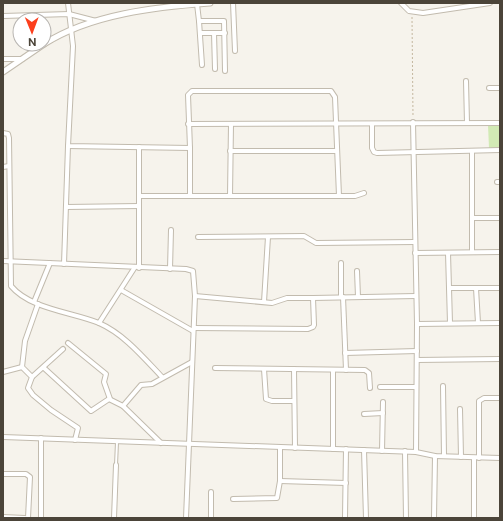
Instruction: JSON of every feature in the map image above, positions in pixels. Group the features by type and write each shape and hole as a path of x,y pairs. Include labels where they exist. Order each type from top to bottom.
{"street":[{"path":"64,264 73,44 68,3"},
{"path":"52,39 72,28 154,6 209,3"},
{"path":"234,3 235,51"},
{"path":"401,3 407,10 423,13 490,3"},
{"path":"197,4 202,66"},
{"path":"3,16 69,14 96,21"},
{"path":"199,21 224,21 225,71"},
{"path":"200,33 224,32"},
{"path":"214,33 215,69"},
{"path":"3,72 32,52"},
{"path":"3,59 22,59"},
{"path":"466,81 467,123"},
{"path":"489,88 500,88"},
{"path":"190,196 188,95 192,91 328,91 335,95 339,196"},
{"path":"413,122 417,324 416,452"},
{"path":"188,124 372,124 413,122 500,123"},
{"path":"230,196 231,124"},
{"path":"372,124 372,148 374,152 500,150"},
{"path":"3,133 8,134 9,138 11,286 36,303 99,323 132,346 162,377"},
{"path":"68,146 190,148"},
{"path":"99,323 137,268 140,206 140,147"},
{"path":"230,151 337,151"},
{"path":"472,151 472,252"},
{"path":"3,167 10,166"},
{"path":"140,196 355,196 364,193"},
{"path":"66,207 140,206"},
{"path":"472,218 500,218"},
{"path":"170,269 171,230"},
{"path":"198,237 304,236 316,243 415,242"},
{"path":"264,302 268,237"},
{"path":"448,252 450,324"},
{"path":"415,253 500,252"},
{"path":"3,261 193,271 195,296 186,518"},
{"path":"32,377 22,367 24,341 50,263"},
{"path":"341,263 346,370"},
{"path":"357,271 358,297"},
{"path":"449,288 500,288"},
{"path":"476,288 478,323"},
{"path":"121,290 194,330 311,328 314,325 313,298"},
{"path":"195,296 273,303 286,298 416,296"},
{"path":"417,324 500,323"},
{"path":"68,343 106,374 104,382 110,399 123,406 161,443"},
{"path":"62,349 44,368 32,377 29,383 29,390 51,410 77,426 79,430 75,440"},
{"path":"345,352 417,351"},
{"path":"417,360 500,359"},
{"path":"123,406 140,386 152,384 162,377 192,362"},
{"path":"3,372 22,367"},
{"path":"44,368 89,411 105,400 110,399"},
{"path":"215,368 368,371 370,388"},
{"path":"264,369 266,399 272,401 294,401"},
{"path":"294,369 295,448"},
{"path":"333,370 333,449"},
{"path":"442,386 444,456"},
{"path":"380,387 416,387"},
{"path":"474,518 479,401 484,398 500,398"},
{"path":"382,450 383,402"},
{"path":"460,409 461,457"},
{"path":"364,414 383,413"},
{"path":"3,437 280,448 382,450 416,452 435,456 500,458"},
{"path":"41,438 41,518"},
{"path":"233,499 275,499 278,496 280,481 280,448"},
{"path":"345,518 346,449"},
{"path":"364,450 366,518"},
{"path":"405,451 406,518"},
{"path":"434,518 435,456"},
{"path":"114,518 116,465"},
{"path":"3,474 26,474 30,477 28,518"},
{"path":"280,481 346,483"},
{"path":"211,492 211,518"},
{"path":"3,517 25,518"}],"lane":[{"path":"116,465 117,442"}],"path":[{"path":"412,12 413,122"}],"green space":[{"path":"488,125 500,125 500,148 489,148"}]}
